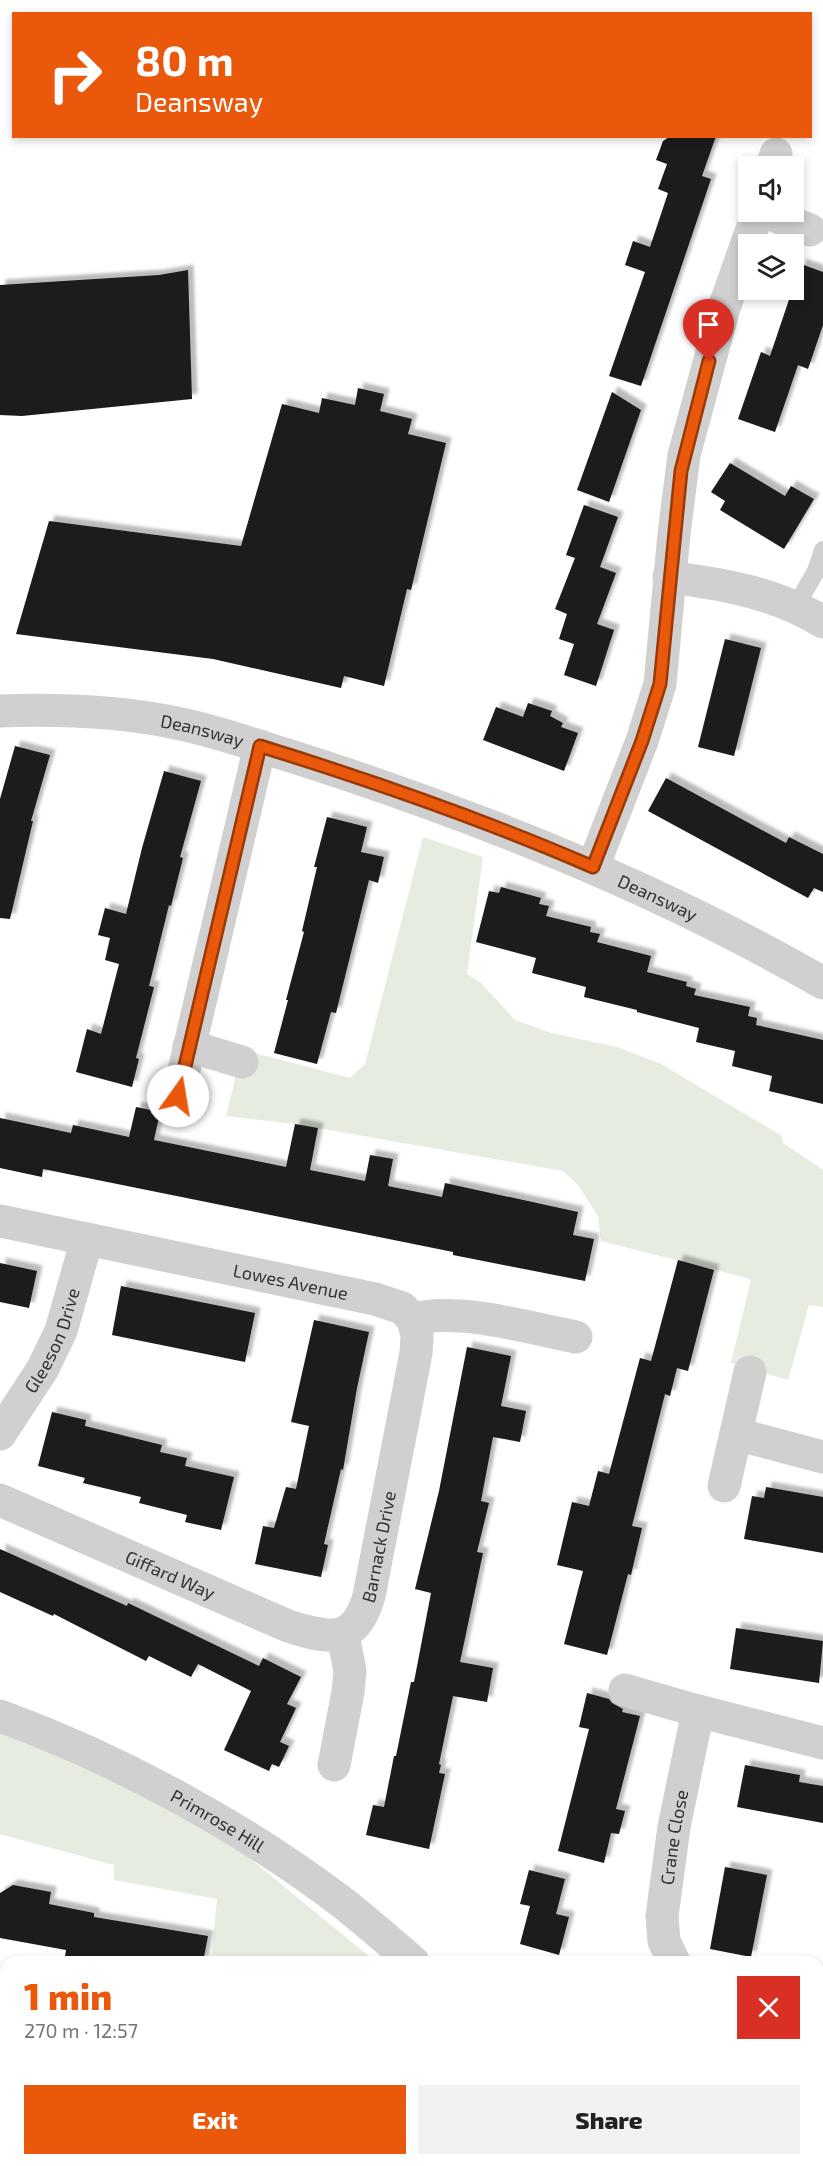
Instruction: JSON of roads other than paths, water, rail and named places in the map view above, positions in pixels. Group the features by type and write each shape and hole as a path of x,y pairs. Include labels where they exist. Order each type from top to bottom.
{"street":[{"path":"593,867 642,741 660,684 669,577 684,455 723,308 754,222"},
{"path":"790,222 810,230"},
{"path":"669,577 730,586 810,614"},
{"name":"Deansway","path":"0,711 96,711 197,728 382,786 500,828 593,867 713,923 823,983"},
{"path":"178,1096 260,746"},
{"path":"189,1046 242,1062"},
{"name":"Lowes Avenue","path":"0,1221 375,1299 402,1308 413,1319"},
{"name":"Gleeson Drive","path":"0,1434 42,1370 61,1331 87,1239"},
{"path":"413,1319 439,1314 463,1316 576,1337"},
{"name":"Barnack Drive","path":"343,1635 357,1623 369,1596 416,1353 417,1336 413,1319"},
{"path":"724,1486 750,1372"},
{"path":"736,1434 823,1456"},
{"name":"Giffard Way","path":"0,1500 288,1626 315,1635 330,1637 343,1635"},
{"path":"334,1765 350,1671 343,1635"},
{"path":"625,1690 823,1743"},
{"name":"Crane Close","path":"671,1956 664,1941 662,1916 674,1827 698,1711"},
{"name":"Primrose Hill","path":"0,1716 97,1756 143,1778 228,1827 292,1867 344,1904 406,1956"}],"lane":[{"path":"810,614 816,571 823,550"}]}
